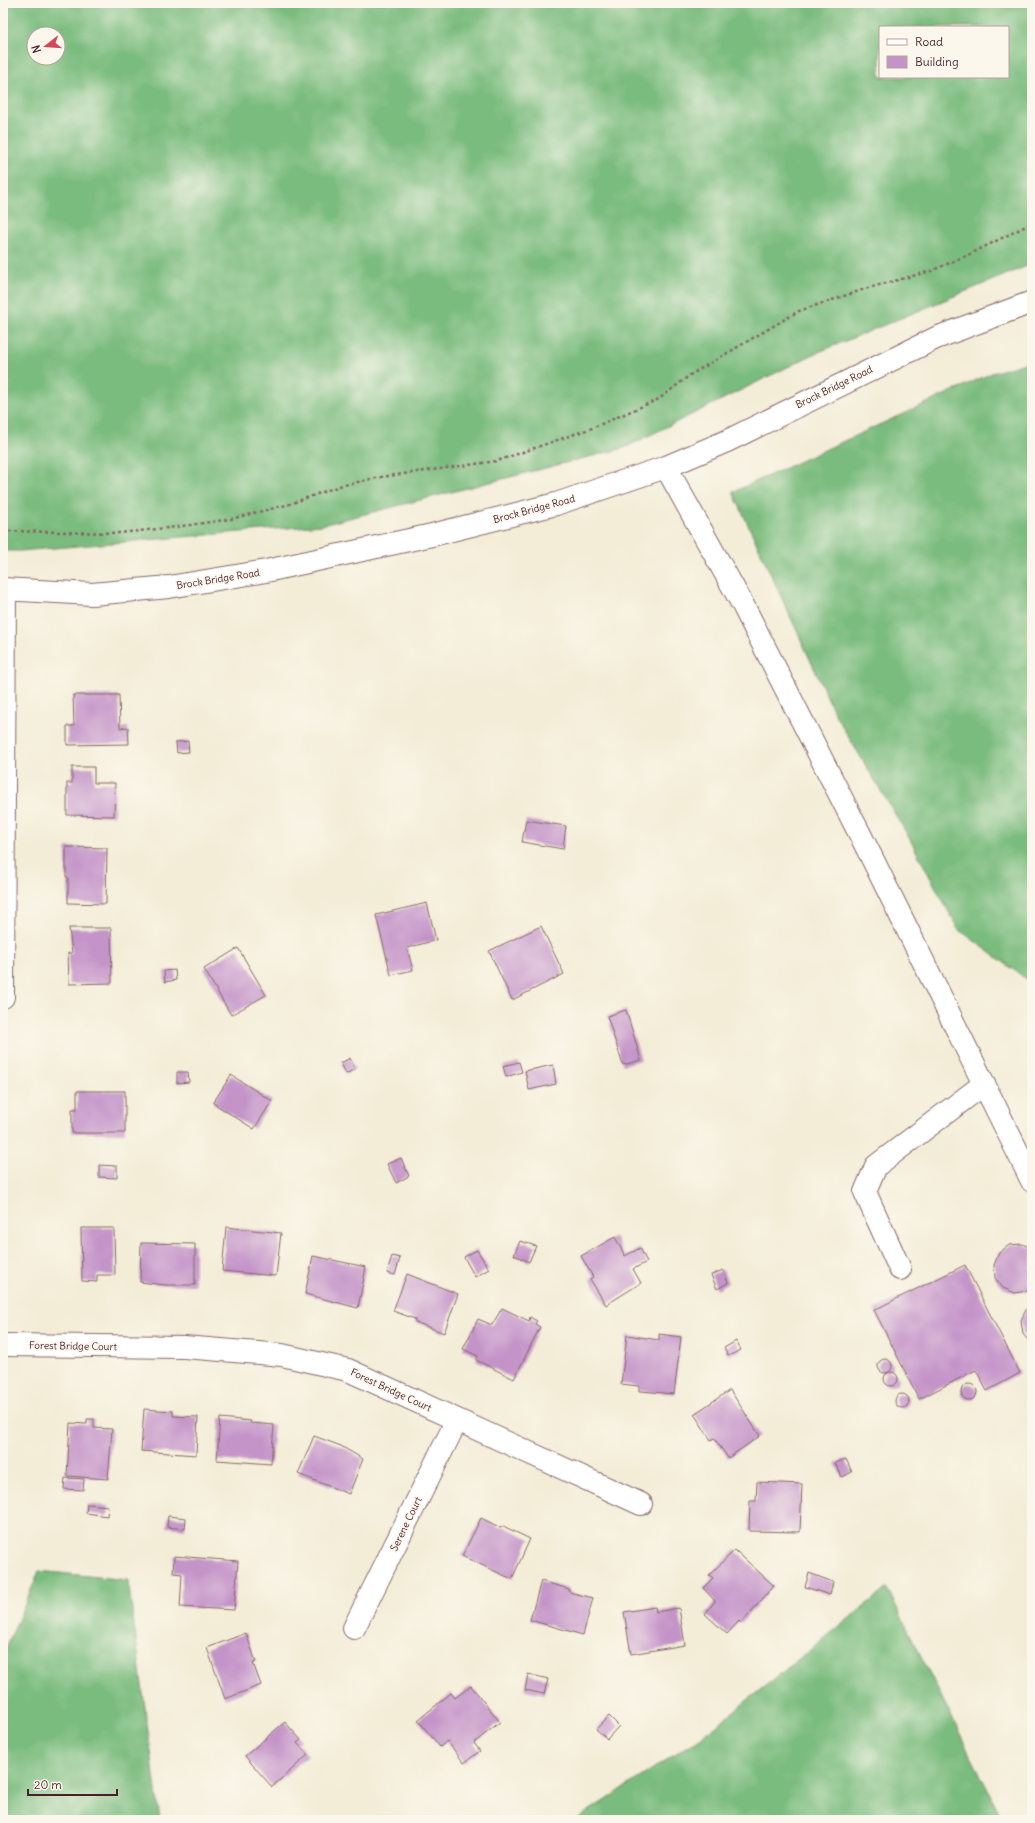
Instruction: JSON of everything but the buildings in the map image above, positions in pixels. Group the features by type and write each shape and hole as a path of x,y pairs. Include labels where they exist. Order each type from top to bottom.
{"street":[{"name":"Brock Bridge Road","path":"4,589 92,594 169,587 266,571 432,535 556,504 666,467 727,440 936,338 1032,302"},
{"path":"666,467 744,606 1032,1180"},
{"path":"3,997 4,589"},
{"path":"900,1269 865,1192 876,1166 984,1084"},
{"name":"Forest Bridge Court","path":"3,1345 184,1347 282,1355 348,1370 641,1504"},
{"name":"Serene Court","path":"354,1628 458,1420"}],"path":[{"path":"3,531 120,533 176,528 231,519 290,504 339,486 374,479 497,461 592,428 659,399 690,375 799,311 868,288 931,270 968,255 1032,222"}],"green space":[{"path":"3,3 1032,3 1032,264 814,354 624,448 322,525 20,551 3,551"},
{"path":"1032,361 1032,983 958,929 907,834 836,716 733,492 992,373"},
{"path":"39,1571 128,1580 160,1820 3,1820 3,1655"},
{"path":"887,1588 1003,1820 575,1820 703,1736"}]}
